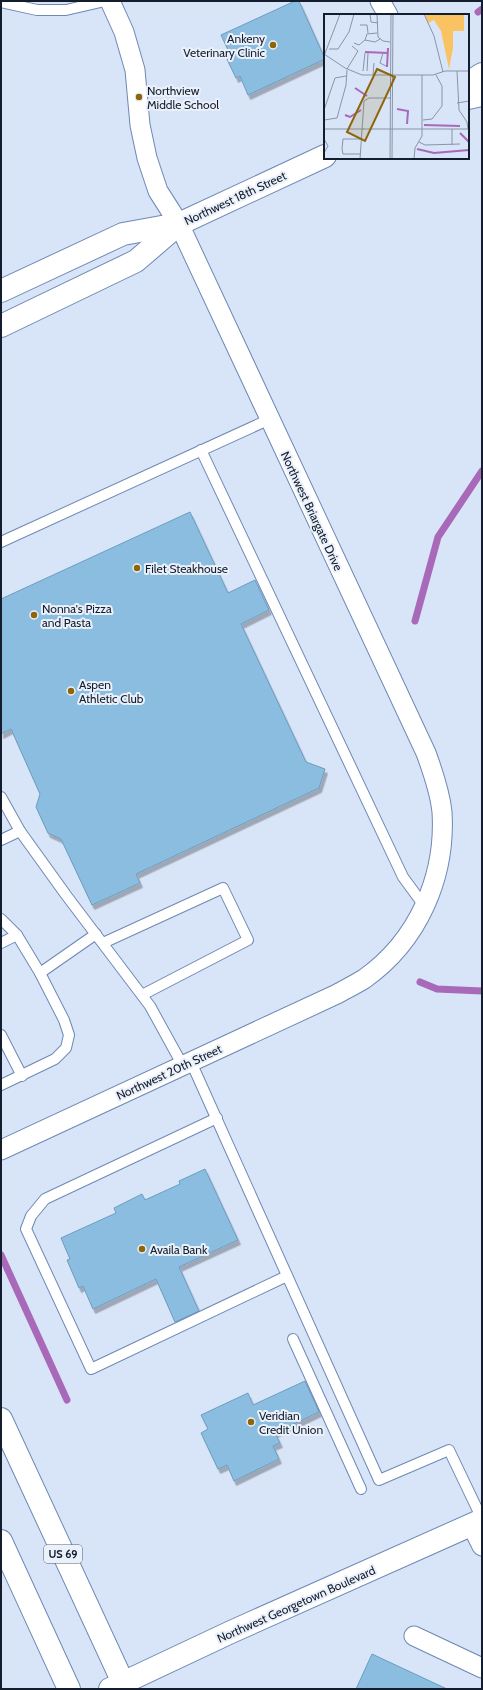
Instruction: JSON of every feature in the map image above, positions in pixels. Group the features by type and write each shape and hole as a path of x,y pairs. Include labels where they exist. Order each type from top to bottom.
{"main road":[{"path":"469,82 482,74"},
{"path":"469,98 482,94"},
{"name":"Northwest 18th Street","path":"1,326 136,261 179,224 324,156"},
{"path":"1,291 124,234 179,224"},
{"name":"US 69","path":"1,1419 120,1687"},
{"name":"Northwest Georgetown Boulevard","path":"120,1687 231,1632 478,1521"},
{"path":"1,1541 69,1689"}],"street":[{"name":"Northwest Briargate Drive","path":"110,1 124,32 135,70 140,125 147,158 158,191 179,224 426,753 436,781 442,811 442,844 436,877 425,907 408,936 389,958 364,979 337,994"},
{"path":"380,1 387,14"},
{"name":"Northwest 20th Street","path":"1,1150 337,994"},
{"path":"478,1521 482,1546"},
{"path":"414,1636 482,1668"}],"lane":[{"path":"1,2 37,10 66,10 105,1"},
{"path":"1,542 270,418"},
{"path":"201,450 403,877 425,907"},
{"path":"1,797 20,831 150,1006 187,1064 217,1118 379,1480 449,1450 478,1521"},
{"path":"1,840 20,831"},
{"path":"103,943 223,888 248,940 142,995"},
{"path":"1,919 17,935 40,973 64,1020 69,1035 66,1048 55,1059 1,1085"},
{"path":"40,973 96,934"},
{"path":"1,943 17,935"},
{"path":"1,1035 22,1076"},
{"path":"217,1118 45,1199 31,1216 26,1229 91,1369 287,1276"},
{"path":"293,1339 361,1489"}],"building":[{"name":"Ankeny Veterinary Clinic","path":"295,1 299,1 324,59 248,95 240,76 236,78 226,57 230,54 221,35"},
{"path":"190,512 228,593 255,580 269,610 241,624 306,762 325,769 319,788 136,874 140,883 92,905 61,839 48,833 36,807 40,794 11,729 1,734 1,599"},
{"name":"Availa Bank","path":"205,1169 238,1240 179,1267 199,1311 175,1322 156,1279 93,1309 83,1286 79,1288 67,1260 70,1259 61,1238 116,1213 114,1208 142,1194 145,1200 180,1184 179,1181"},
{"name":"Veridian Credit Union","path":"305,1381 319,1412 275,1433 280,1443 273,1446 279,1459 234,1481 227,1465 218,1469 201,1433 208,1429 201,1415 248,1393 253,1405"},
{"path":"372,1654 447,1689 356,1689"}],"waterway":[{"path":"478,12 482,9"},
{"path":"415,621 438,537 482,471"},
{"path":"420,982 437,989 482,991"},
{"path":"1,1255 67,1400"}],"place":[{"name":"Ankeny Veterinary Clinic","path":"273,45"},
{"name":"Northview Middle School","path":"139,97"},
{"name":"Filet Steakhouse","path":"137,568"},
{"name":"Nonna's Pizza and Pasta","path":"34,615"},
{"name":"Aspen Athletic Club","path":"71,691"},
{"name":"Availa Bank","path":"142,1249"},
{"name":"Veridian Credit Union","path":"251,1422"}]}
